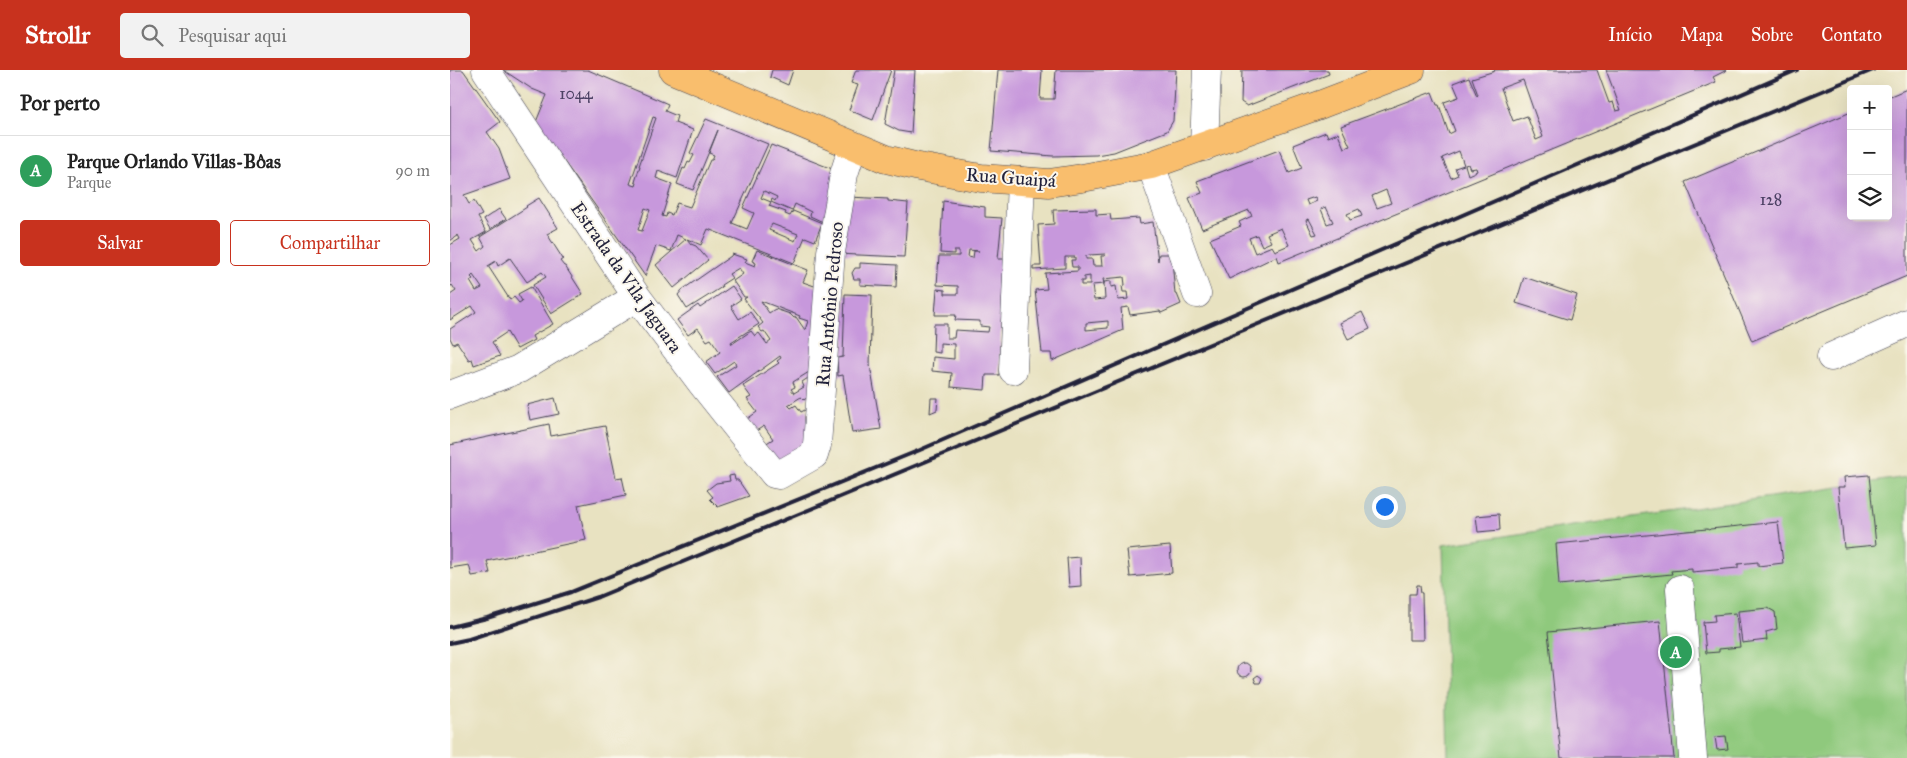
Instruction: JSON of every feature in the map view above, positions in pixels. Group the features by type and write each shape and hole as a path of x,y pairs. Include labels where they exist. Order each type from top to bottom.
{"main road":[{"name":"Rua Guaipá","path":"673,70 886,159 918,167 981,178 1049,183 1151,165 1411,70"}],"street":[{"name":"Estrada da Vila Jaguara","path":"486,70 637,297 703,385 774,474 779,474"},
{"path":"1204,147 1207,70"},
{"name":"Rua Antônio Pedroso","path":"779,474 814,455 818,445 831,252 844,174 853,146"},
{"path":"1151,165 1197,294"},
{"path":"1013,370 1021,181"},
{"path":"450,395 519,369 637,297"},
{"path":"1831,357 1907,323"},
{"path":"1680,589 1693,758"}],"green space":[{"path":"1907,477 1907,758 1448,758 1443,545"}],"building":[{"path":"450,70 463,70 500,122 487,132 499,149 510,179 464,195 469,204 474,201 482,215 478,217 486,232 472,240 479,251 485,246 480,237 539,198 558,228 547,234 563,259 560,261 583,294 551,314 533,285 546,277 542,272 527,282 510,258 498,266 496,261 488,266 510,300 514,297 519,303 522,301 518,294 531,287 553,324 532,336 534,340 517,349 507,332 492,342 500,356 474,365 472,359 469,360 457,342 453,344 450,338 450,329 476,312 472,306 450,320 450,295 456,291 452,285 450,287 450,245 460,239 458,235 450,241","holes":["473,275 482,288 476,291 470,281 473,279 471,277"]},
{"path":"503,70 588,70 668,104 665,111 677,116 675,123 693,130 677,178 658,171 656,178 672,184 662,216 666,217 667,213 672,215 677,203 690,207 710,160 712,160 714,155 709,153 718,130 693,190 677,184 683,168 685,169 694,155 690,153 706,119 768,144 732,223 747,229 754,213 743,208 771,145 840,172 823,222 810,216 811,212 795,204 792,211 771,202 769,206 786,212 785,214 790,216 793,211 822,223 815,241 805,237 794,263 708,229 701,245 687,239 708,260 674,288 656,265 686,239 677,235 671,251 656,246 645,276 536,122 547,95 532,89","holes":["653,117 656,118 639,166 635,182 637,183 636,186 630,184","764,191 777,197 775,201 772,199 771,202 761,198","645,208 650,210 642,231 638,230","772,224 798,234 795,241 769,230"]},
{"path":"772,70 793,70 788,85 770,77"},
{"path":"856,70 891,70 873,120 849,110 858,85 851,83"},
{"path":"894,70 915,70 911,133 899,131 885,124"},
{"path":"998,70 1042,70 1040,99 1054,99 1056,70 1176,70 1173,121 1167,131 1114,152 1096,155 1053,156 991,151"},
{"path":"1242,70 1328,70 1329,74 1247,106 1241,102"},
{"path":"1597,70 1609,103 1613,102 1616,111 1621,110 1606,70 1727,70 1713,77 1716,82 1279,262 1277,256 1229,279 1210,239 1241,226 1239,222 1252,216 1249,210 1202,229 1189,198 1202,193 1197,181 1279,150 1289,173 1302,168 1293,145 1326,132 1328,137 1338,133 1344,148 1350,146 1341,126 1432,92 1437,105 1439,105 1449,134 1455,131 1444,102 1459,97 1453,83 1469,77 1477,96 1472,78 1495,71","holes":["1523,80 1543,137 1536,140 1527,116 1513,121 1501,88","1459,151 1464,165 1455,168 1458,175 1451,178 1442,158","1468,164 1470,169 1476,168 1477,171 1468,175 1465,165","1386,190 1391,203 1377,208 1372,196","1315,197 1317,201 1308,205 1306,200","1326,207 1333,222 1327,224 1321,209","1359,209 1362,216 1350,220 1347,214","1309,219 1317,234 1313,235 1306,220","1281,228 1289,245 1275,251 1272,246 1255,253 1249,238 1257,235 1262,246 1271,242 1267,234"]},
{"path":"1907,89 1907,276 1752,341 1685,182 1847,114 1847,220 1892,220 1892,95"},
{"path":"849,197 888,199 888,201 908,203 904,257 836,254"},
{"path":"943,201 985,207 985,217 1002,218 998,259 1004,259 999,375 986,375 985,390 951,387 952,373 932,371 933,357 954,359 954,344 940,343 940,353 933,352 934,324 947,324 947,338 954,338 955,330 988,332 989,327 980,326 980,321 955,320 956,315 935,315 937,289 945,290 945,294 958,294 958,286 937,285 939,256 959,256 959,251 954,251 954,254 940,253","holes":["969,250 979,251 974,251 973,258 968,257"]},
{"path":"499,209 506,219 490,229 484,219"},
{"path":"1096,209 1096,215 1110,214 1111,220 1139,218 1140,224 1153,222 1158,261 1159,254 1169,254 1170,260 1172,260 1175,294 1177,294 1181,304 1161,313 1160,311 1130,315 1128,307 1121,308 1123,330 1052,361 1051,353 1042,353 1035,290 1047,289 1045,273 1078,271 1078,267 1072,267 1071,260 1075,260 1075,257 1065,257 1065,268 1033,270 1033,266 1041,266 1038,225 1054,224 1053,210","holes":["1105,254 1105,256 1101,256 1102,266 1093,266 1092,259 1086,259 1086,256","1090,276 1090,285 1081,285 1084,277","1124,277 1125,285 1122,286 1123,292 1127,292 1128,299 1118,300 1116,286 1111,287 1111,281 1104,282 1104,284 1103,279","1104,284 1105,299 1094,300 1092,285","1108,321 1108,328 1086,330 1086,323"]},
{"path":"757,250 808,270 803,282 820,288 813,393 804,400 801,397 788,405 791,408 796,405 801,412 807,409 812,439 781,468 765,444 773,439 764,426 756,431 747,419 757,412 747,399 751,397 743,386 779,363 777,361 781,358 780,356 729,393 717,377 736,365 734,361 715,374 706,362 720,352 711,339 707,341 698,328 688,335 677,320 698,305 700,308 732,286 741,299 731,306 739,319 750,312 759,324 731,342 732,344 751,331 755,336 759,333 767,344 771,341 764,331 762,332 758,327 763,323 744,299 747,297 744,297 733,281 743,274 739,268 729,274 732,278 721,285 722,287 687,309 678,295 682,290 732,254 747,259 745,262 755,266 756,263 752,261","holes":["761,301 808,321 805,330 796,317 794,318 790,314 775,309 769,313","809,372 811,376 802,382 804,387 794,393 791,389 795,387 793,382"]},
{"path":"860,263 897,265 896,287 860,285 860,279 854,279 852,273 855,268 860,268"},
{"path":"1524,277 1577,295 1570,320 1516,303"},
{"path":"845,294 872,295 870,365 881,429 852,433 843,375 838,376 837,358 843,357"},
{"path":"1362,312 1370,329 1348,339 1340,323"},
{"path":"555,398 559,414 530,420 527,405"},
{"path":"931,398 938,398 937,410 930,413"},
{"path":"549,424 551,436 605,426 616,478 622,477 626,495 578,505 586,540 487,561 490,573 472,576 469,565 450,568 450,445"},
{"path":"734,475 735,480 738,480 749,496 718,507 710,499 713,497 707,490 716,483 730,481 729,476"},
{"path":"1869,475 1876,545 1844,548 1838,487 1845,487 1844,477"},
{"path":"1499,514 1500,530 1478,532 1476,516"},
{"path":"1778,522 1783,563 1758,566 1758,562 1738,564 1738,568 1692,572 1692,569 1671,571 1672,574 1559,585 1556,544"},
{"path":"1170,546 1172,573 1130,577 1127,550"},
{"path":"1080,557 1081,586 1069,587 1067,558"},
{"path":"1417,585 1420,585 1422,593 1423,640 1409,640 1409,594 1416,594"},
{"path":"1768,608 1775,612 1777,629 1766,632 1767,640 1742,643 1738,611"},
{"path":"1736,613 1740,647 1719,649 1719,652 1706,653 1703,622 1715,621 1714,615"},
{"path":"1660,621 1674,758 1561,758 1548,632"},
{"path":"1244,663 1249,665 1251,670 1249,675 1244,677 1239,675 1237,670 1239,665"},
{"path":"1258,675 1262,678 1260,683 1256,683 1254,678"},
{"path":"1726,736 1728,749 1717,750 1715,737"}],"railway":[{"path":"450,627 487,618 571,592 920,450 1797,70"},
{"path":"450,643 469,639 598,597 1873,70"}],"place":[{"name":"Parque Orlando Villas-Bôas","path":"1676,652"}]}
